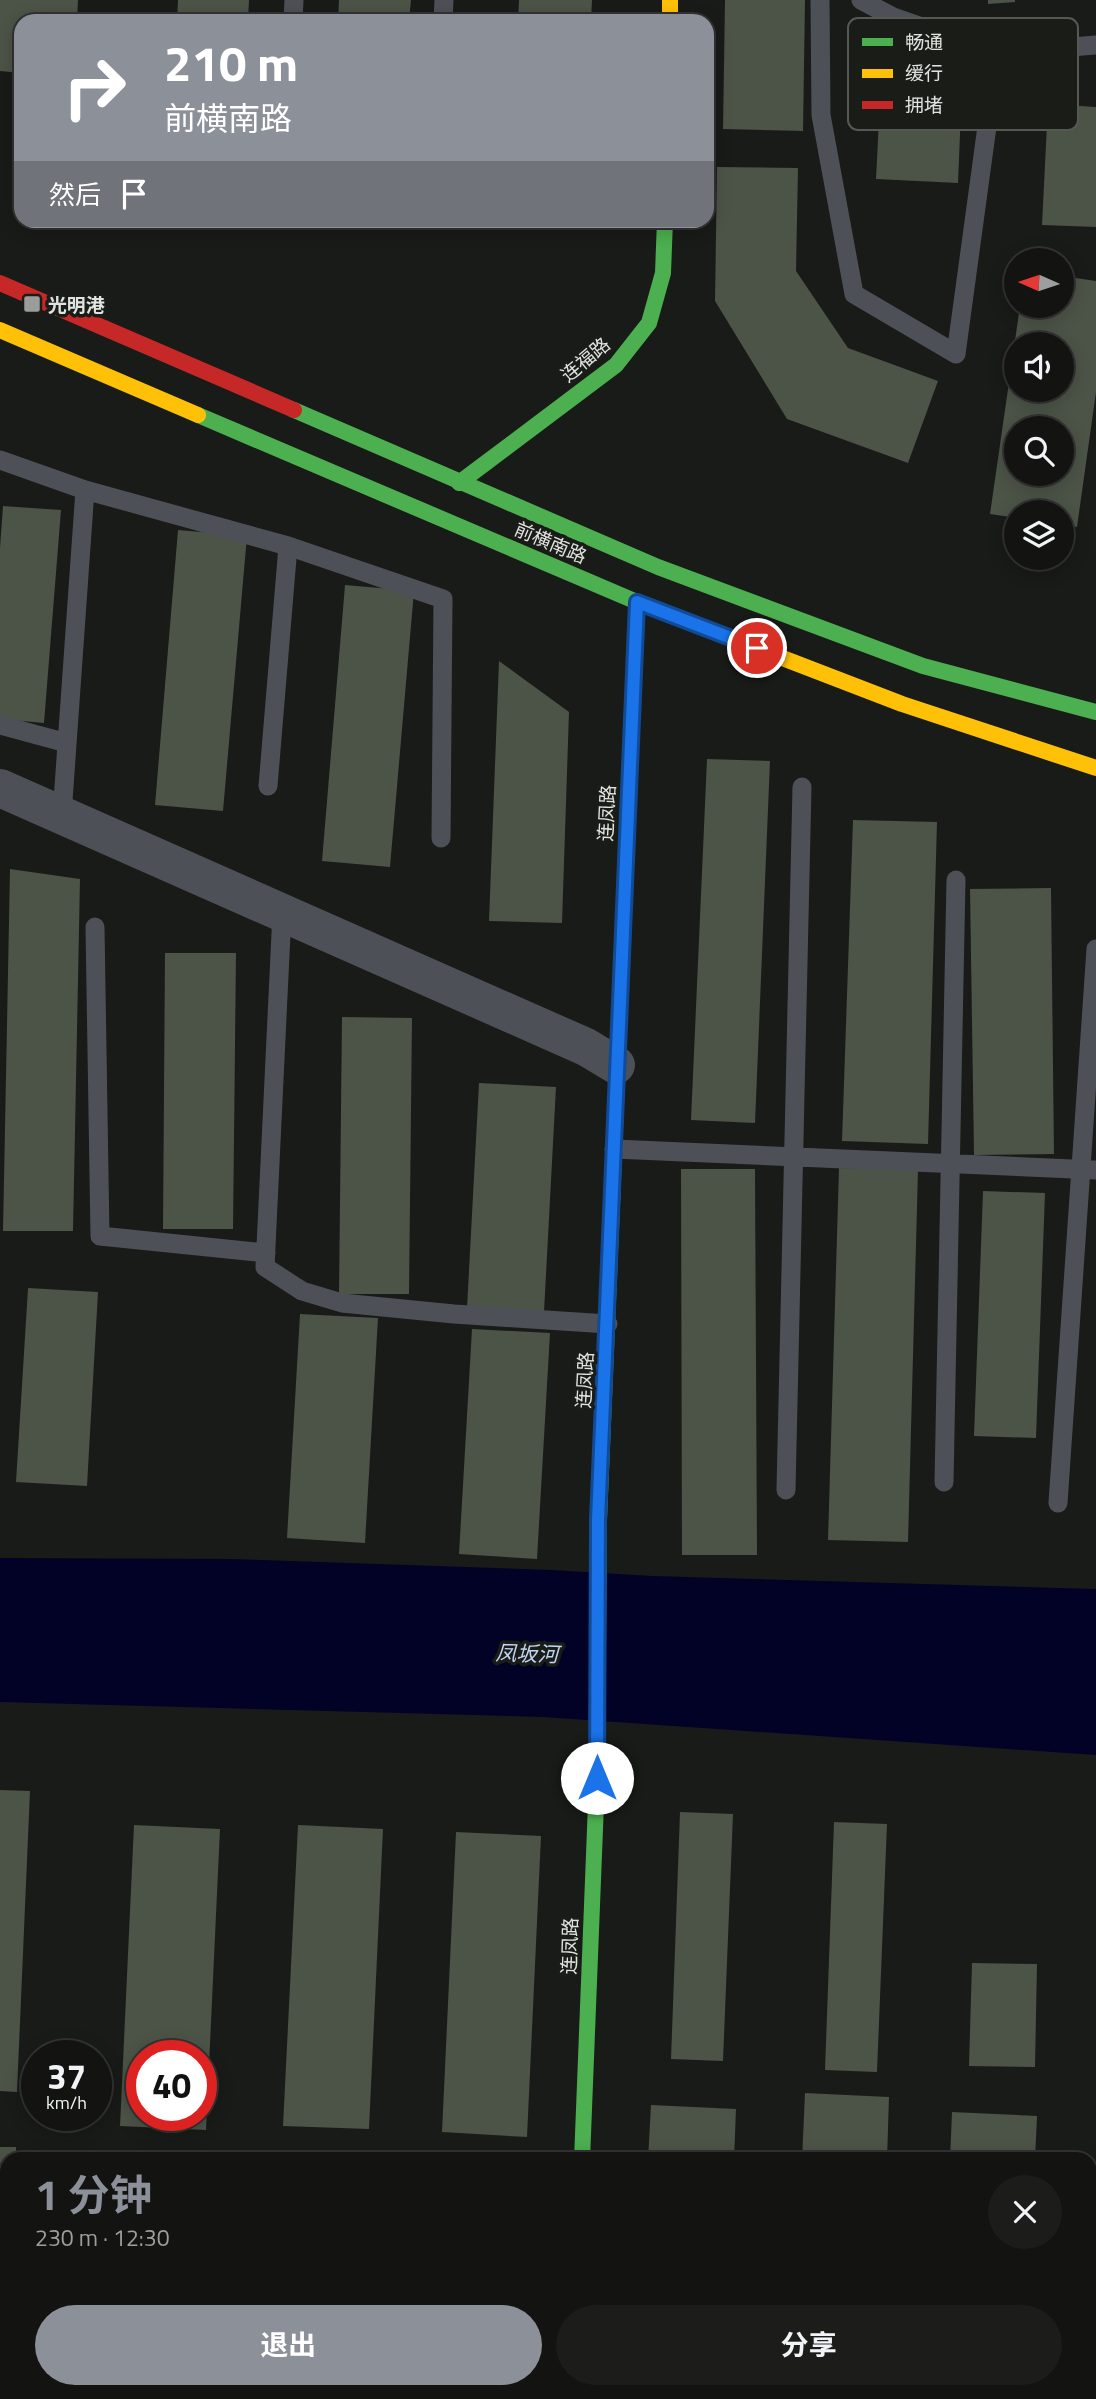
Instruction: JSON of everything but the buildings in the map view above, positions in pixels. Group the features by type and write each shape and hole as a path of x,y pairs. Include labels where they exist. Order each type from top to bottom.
{"main road":[{"name":"连福路","path":"459,483 616,365 649,323 663,273 665,228"},
{"name":"前横南路","path":"0,283 658,567 923,666 1096,712"},
{"name":"前横南路","path":"0,330 637,602 902,704 1096,768"},
{"name":"连凤路","path":"582,2152 597,1778 598,1520 637,602"}],"street":[{"path":"0,788 586,1047 616,1065"}],"lane":[{"path":"820,0 821,115 855,294 956,354 987,130"},
{"path":"861,0 896,18"},
{"path":"1078,46 1096,45"},
{"path":"0,460 85,489 288,546 443,599 441,838"},
{"path":"62,815 85,489"},
{"path":"268,786 288,546"},
{"path":"0,724 67,743"},
{"path":"786,1490 802,787"},
{"path":"944,1482 956,880"},
{"path":"282,913 265,1266 302,1290 342,1303 454,1314 608,1324"},
{"path":"95,927 100,1236 266,1253"},
{"path":"1058,1503 1088,1170 1096,949"},
{"path":"614,1149 1088,1170"}],"water":[{"name":"凤坂河","path":"0,1558 231,1559 652,1576 1096,1589 1096,1755 543,1717 0,1702"}],"traffic: fast":[{"path":"459,483 616,365 649,323 663,273 665,228"},
{"path":"294,410 658,567 923,666 1096,712"},
{"path":"198,415 637,602 728,637"},
{"path":"622,953 637,602"},
{"path":"582,2152 597,1778 599,1520 611,1229"}],"traffic: slow":[{"path":"670,0 670,14"},
{"path":"0,330 198,415"},
{"path":"728,637 902,704 1096,768"},
{"path":"611,1229 622,953"}],"traffic: jam":[{"path":"0,283 294,410"}],"place":[{"name":"光明港","path":"32,304"}],"route":[{"path":"597,1778 598,1520 637,602 757,648"}]}
